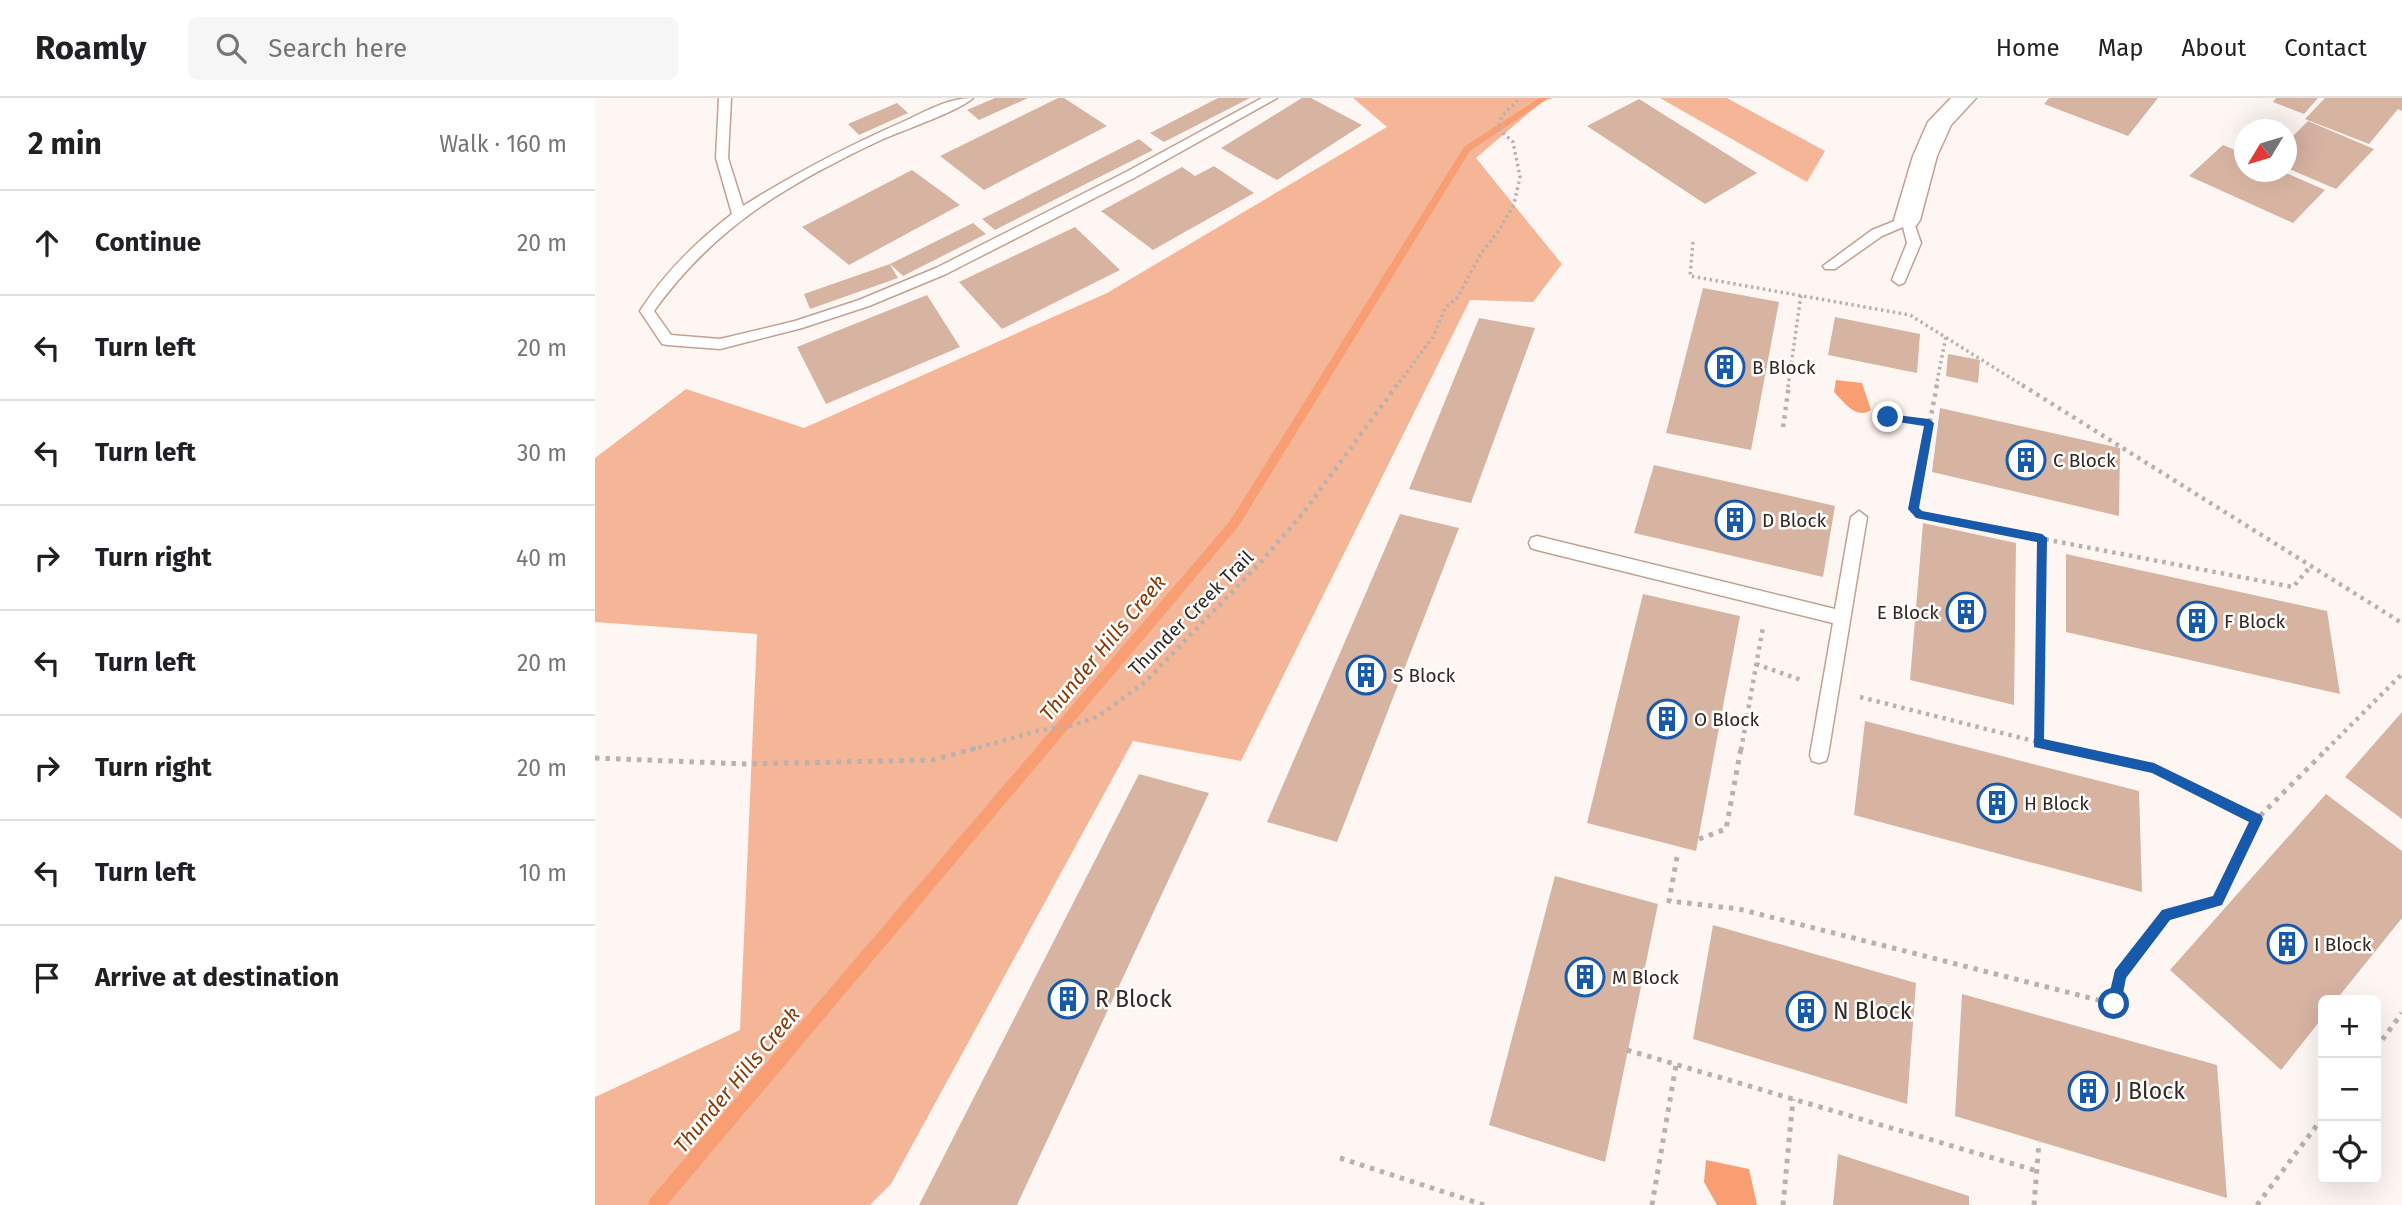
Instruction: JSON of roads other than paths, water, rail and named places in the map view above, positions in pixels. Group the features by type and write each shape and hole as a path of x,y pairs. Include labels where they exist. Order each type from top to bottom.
{"street":[{"path":"1907,220 1925,156 1940,122 1964,98"}],"lane":[{"path":"725,98 722,158 739,215"},
{"path":"967,98 839,156 739,215 663,283 647,311 667,340 720,344 797,325 864,303 941,271 1130,175 1271,98"},
{"path":"1830,266 1877,233 1907,220 1914,243 1899,280"},
{"path":"1819,755 1859,517"},
{"path":"1537,543 1842,618"}],"waterway":[{"name":"Thunder Hills Creek","path":"656,1205 1234,524 1467,149 1545,98"}],"place":[{"name":"B Block","path":"1725,367"},
{"name":"C Block","path":"2026,460"},
{"name":"D Block","path":"1735,520"},
{"name":"E Block","path":"1966,612"},
{"name":"F Block","path":"2197,621"},
{"name":"S Block","path":"1366,675"},
{"name":"O Block","path":"1667,719"},
{"name":"H Block","path":"1997,803"},
{"name":"I Block","path":"2287,944"},
{"name":"M Block","path":"1585,977"},
{"name":"R Block","path":"1068,999"},
{"name":"N Block","path":"1806,1011"},
{"name":"J Block","path":"2088,1091"}]}
